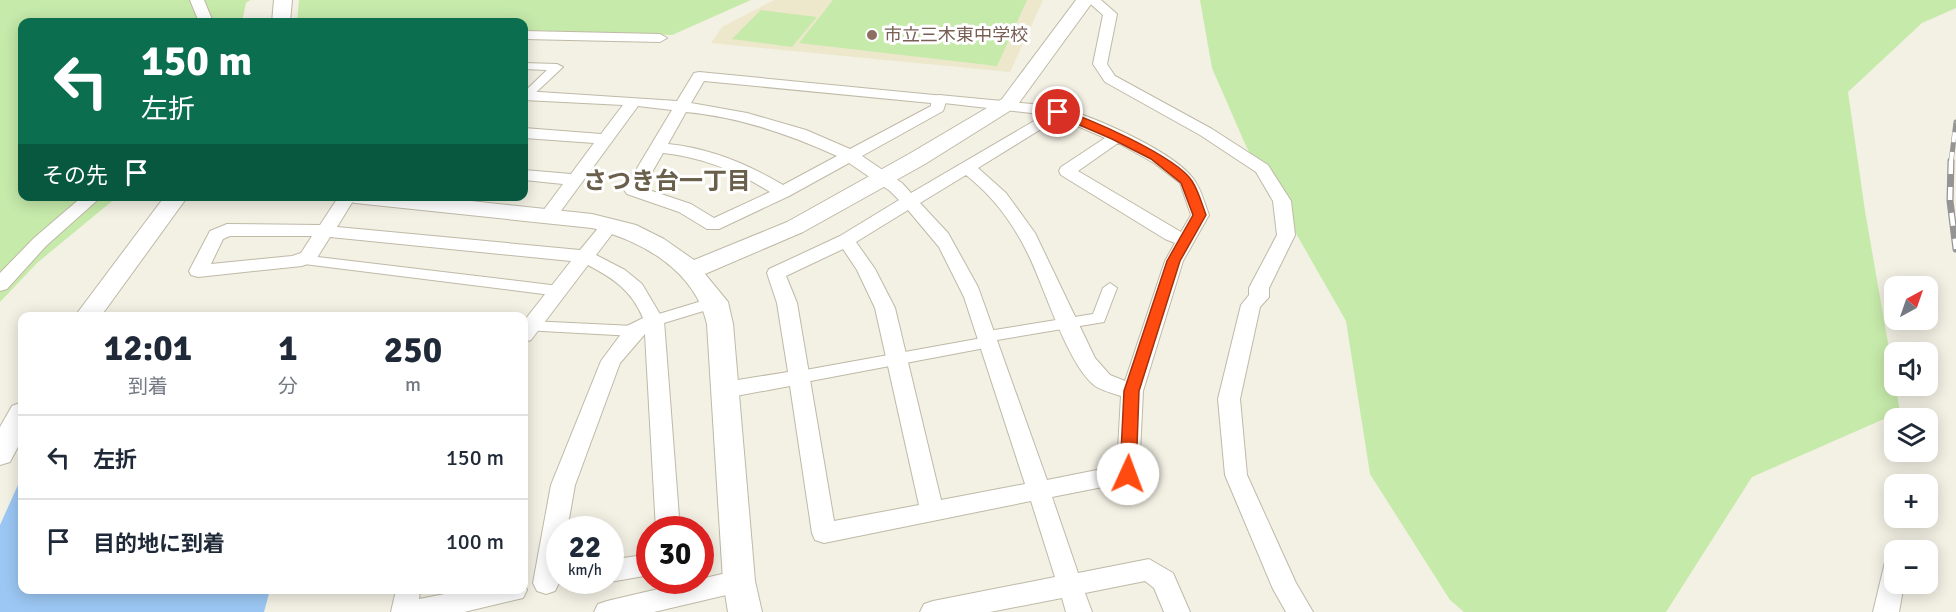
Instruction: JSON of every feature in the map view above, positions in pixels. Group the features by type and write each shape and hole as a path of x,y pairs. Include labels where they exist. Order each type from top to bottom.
{"street":[{"path":"196,0 204,18"},
{"path":"281,18 283,0"},
{"path":"690,272 795,227 884,178 1006,105 1036,69 1085,0"},
{"path":"1093,0 1110,14 1100,64 1110,79 1206,132 1262,169 1282,201 1286,235 1259,288 1259,297 1251,305 1229,399 1236,475 1286,589 1300,612"},
{"path":"528,35 660,38"},
{"path":"528,66 557,67 528,92"},
{"path":"939,99 938,108 783,192 713,225 685,208 633,190 659,148 680,105 699,76 1006,105 1053,110 1058,112 1116,137 1155,156 1186,181 1200,215 1173,261 1132,391 1128,474 824,533 787,303 776,273 846,240 1058,112"},
{"path":"528,95 680,105 753,119 823,143 884,178 934,226 957,261 989,339 1079,612"},
{"path":"549,215 633,102"},
{"path":"528,133 606,139"},
{"path":"1116,137 1067,171 1171,234 1186,240"},
{"path":"659,148 670,148 717,159 761,178 783,192"},
{"path":"966,167 978,175 1018,219 1040,258 1083,357 1100,378 1112,386 1132,391"},
{"path":"528,175 576,180"},
{"path":"0,285 40,242 88,201"},
{"path":"91,312 173,201"},
{"path":"301,260 308,257 345,201"},
{"path":"406,201 549,215 628,230 656,244 681,261 715,302 720,324 739,581 745,612"},
{"path":"528,327 610,225"},
{"path":"558,291 301,260 198,271 216,235 227,230 325,231 586,256 628,280 646,299 644,326 666,516"},
{"path":"846,240 866,269 885,308 932,512"},
{"path":"725,390 896,359 1099,318 1110,288"},
{"path":"528,330 644,326 715,302"},
{"path":"543,583 563,485 611,361 644,326"},
{"path":"0,454 18,420"},
{"path":"947,611 1069,584 1149,570 1164,581 1177,612"},
{"path":"607,612 653,607 739,581"},
{"path":"404,612 407,594"},
{"path":"413,612 496,594"},
{"path":"1886,612 1889,594"}],"shaded area":[{"name":"市立三木東中学校","path":"774,0 1043,0 1010,72 711,43 722,27"}],"green space":[{"path":"0,0 250,0 246,3 243,18 18,18 18,201 112,201 37,263 0,302"},
{"path":"299,0 751,0 672,35 528,31 528,18 297,18"},
{"name":"市立三木東中学校","path":"833,0 1027,0 997,66 799,43"},
{"path":"1200,0 1956,0 1956,8 1922,23 1848,92 1865,211 1888,342 1884,342 1884,396 1897,396 1899,408 1884,408 1884,419 1752,477 1666,612 1464,612 1450,600 1370,474 1346,321 1246,146 1212,68"},
{"path":"761,10 817,17 792,47 732,39"}],"water":[{"path":"18,485 18,594 269,594 264,612 0,612 0,525"}],"railway":[{"path":"1951,162 1956,122"},
{"path":"1951,161 1950,201 1956,249"}],"place":[{"name":"市立三木東中学校","path":"872,35"}],"district":[{"name":"さつき台一丁目","path":"667,181"}],"route":[{"path":"1058,112 1155,156 1186,181 1200,215 1173,261 1132,391 1128,474"}]}
